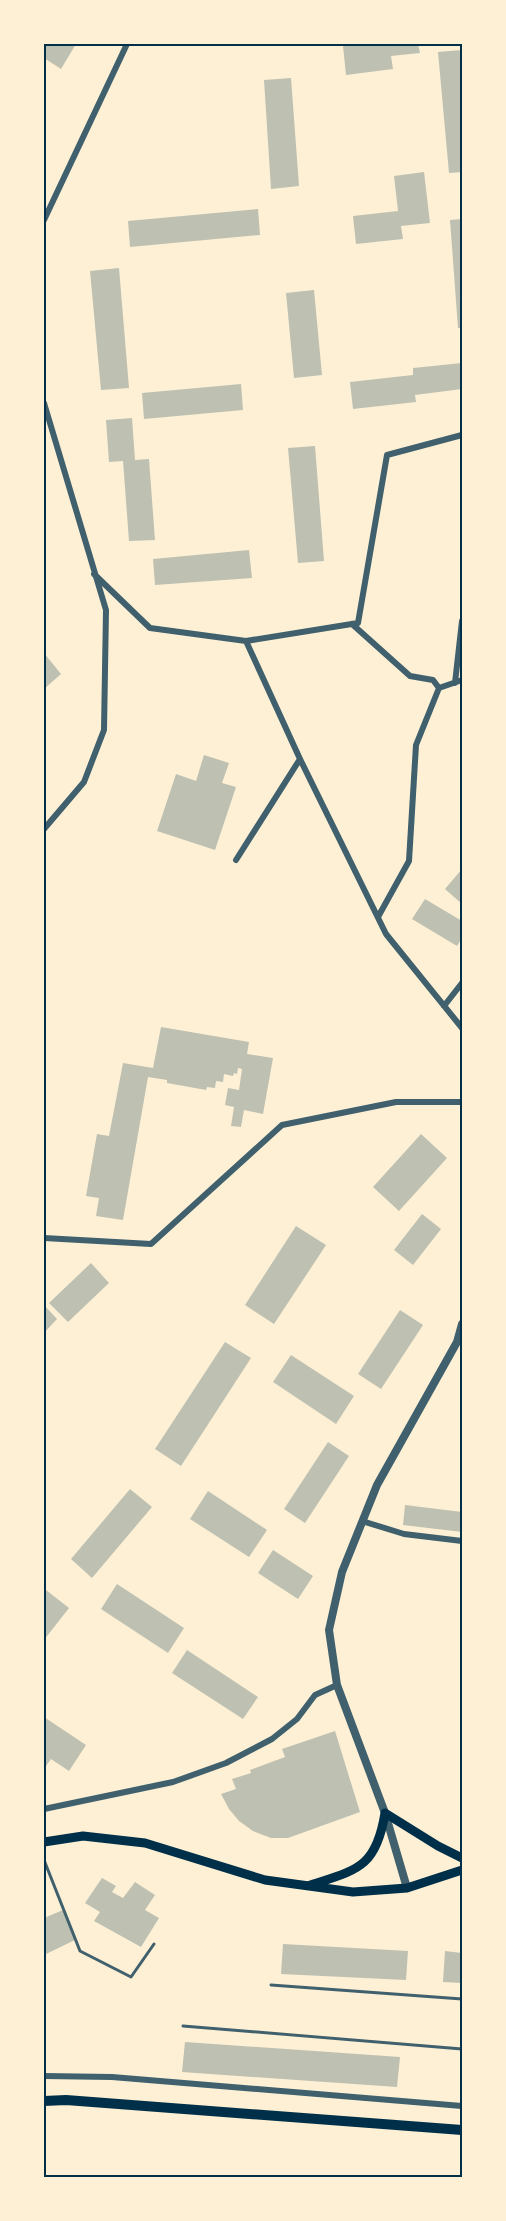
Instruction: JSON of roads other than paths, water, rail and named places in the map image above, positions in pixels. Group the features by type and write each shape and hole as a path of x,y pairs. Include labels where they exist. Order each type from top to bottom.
{"highway":[{"path":"44,2101 66,2100 462,2130"}],"main road":[{"path":"306,1887 352,1871 362,1865 371,1854 382,1832 385,1813 462,1858"},
{"path":"44,1842 83,1836 145,1842 265,1880 353,1892 407,1888 462,1870"}],"street":[{"path":"44,220 127,44"},
{"path":"44,403 106,610 104,730 84,782 44,829"},
{"path":"94,574 150,628 246,641 358,623 387,455 462,435"},
{"path":"439,688 459,682 462,621"},
{"path":"352,624 410,676 433,680 439,688"},
{"path":"246,641 300,759 386,934 462,1028"},
{"path":"378,917 409,861 416,745 439,688"},
{"path":"236,860 300,759"},
{"path":"444,1006 462,983"},
{"path":"44,1238 151,1244 282,1125 396,1102 462,1102"},
{"path":"407,1888 385,1813 337,1685 329,1630 342,1572 377,1485 457,1342 462,1324"},
{"path":"362,1521 404,1534 462,1541"},
{"path":"44,1809 173,1782 226,1763 272,1740 297,1719 315,1695 337,1685"},
{"path":"44,2076 112,2078 462,2106"}],"lane":[{"path":"44,1860 80,1951 131,1977 153,1944"},
{"path":"271,1985 462,1999"},
{"path":"183,2026 462,2049"}]}
